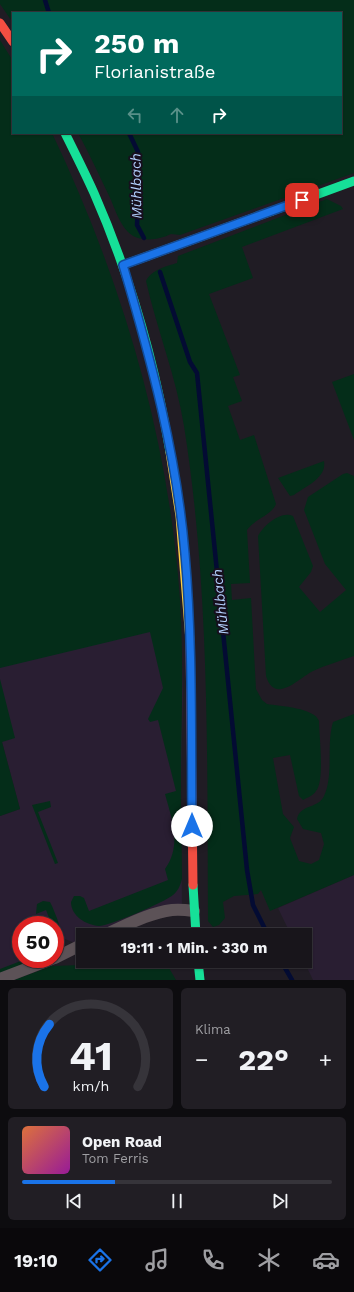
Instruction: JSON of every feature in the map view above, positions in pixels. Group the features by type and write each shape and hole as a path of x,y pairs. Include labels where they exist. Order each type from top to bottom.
{"main road":[{"path":"0,22 12,40"},
{"path":"65,134 99,204 123,265 162,405 173,468 185,553 191,652 195,928"},
{"path":"123,265 354,181"},
{"path":"199,968 200,980"}],"street":[{"path":"120,928 143,918 172,910 194,910"},
{"path":"64,954 76,948"},
{"path":"0,979 29,968"}],"shaded area":[{"path":"0,596 181,622 183,694 181,790 182,910 126,928 76,928 76,943 64,940 64,916 12,916 12,968 0,973 0,816 20,809 0,734"},
{"path":"354,875 354,980 313,980 307,968 312,968 312,928 288,928 278,908"}],"green space":[{"path":"0,0 354,0 354,173 180,235 171,234 155,239 138,238 128,232 120,221 99,174 79,134 342,134 342,12 12,12 12,22 0,4"},
{"path":"0,40 12,59 12,134 52,134 98,239 117,293 149,404 162,461 178,575 182,656 182,879 180,886 173,895 149,908 125,918 99,926 89,924 80,919 74,912 71,902 74,896 84,898 89,911 168,880 165,869 173,851 174,832 165,794 176,791 158,720 150,722 148,719 163,688 150,632 0,668"},
{"path":"327,199 341,206 343,209 242,247 253,278 209,294 240,375 233,377 242,401 228,406 240,440 254,435 276,504 270,512 250,526 247,530 250,583 231,584 232,600 251,598 256,689 262,700 267,704 304,710 311,713 319,721 321,768 319,786 313,794 303,800 299,796 290,755 273,758 283,814 294,827 290,838 299,861 311,864 319,860 324,844 321,833 303,829 297,819 302,811 321,800 327,788 329,779 330,740 333,722 354,714 354,875 270,911 261,890 258,894 234,896 223,902 225,918 219,925 213,927 208,921 207,735 203,611 199,549 181,407 146,281 155,271 177,263 178,256"},
{"path":"354,374 354,440 332,382"},
{"path":"324,461 324,467 319,477 310,485 294,495 290,496 278,478"},
{"path":"347,473 354,476 354,656 313,671 288,687 281,689 275,688 270,684 266,676 258,536 268,524 278,517 283,515 293,516 313,566 311,572 299,587 320,612 346,590 325,564 304,510 308,497 343,474"},
{"path":"0,679 15,738 2,742 20,809 0,816"},
{"path":"50,801 51,807 38,812 58,863 55,864 32,805"},
{"path":"43,901 50,902 56,916 48,916 46,910 36,914 37,904"},
{"path":"12,964 12,968 14,968 0,973 0,969"},
{"path":"76,965 76,968 169,968 176,980 14,980 47,968 64,968 64,966"}],"waterway":[{"name":"Mühlbach","path":"45,0 49,12"},
{"name":"Mühlbach","path":"129,134 138,152 139,184 137,225 144,238"},
{"name":"Mühlbach","path":"160,272 190,362 197,373 247,870 253,905 264,928"},
{"name":"Mühlbach","path":"285,968 292,980"}],"traffic: fast":[{"path":"66,134 84,170 107,224 130,288 149,353 170,452"},
{"path":"272,211 354,181"},
{"path":"193,885 196,928"},
{"path":"199,968 200,980"}],"traffic: slow":[{"path":"123,265 272,211"},
{"path":"170,452 180,516 190,641"}],"traffic: jam":[{"path":"0,23 12,41"},
{"path":"190,641 193,885"}],"route":[{"path":"192,826 191,652 185,553 162,405 123,265 302,200"}]}
